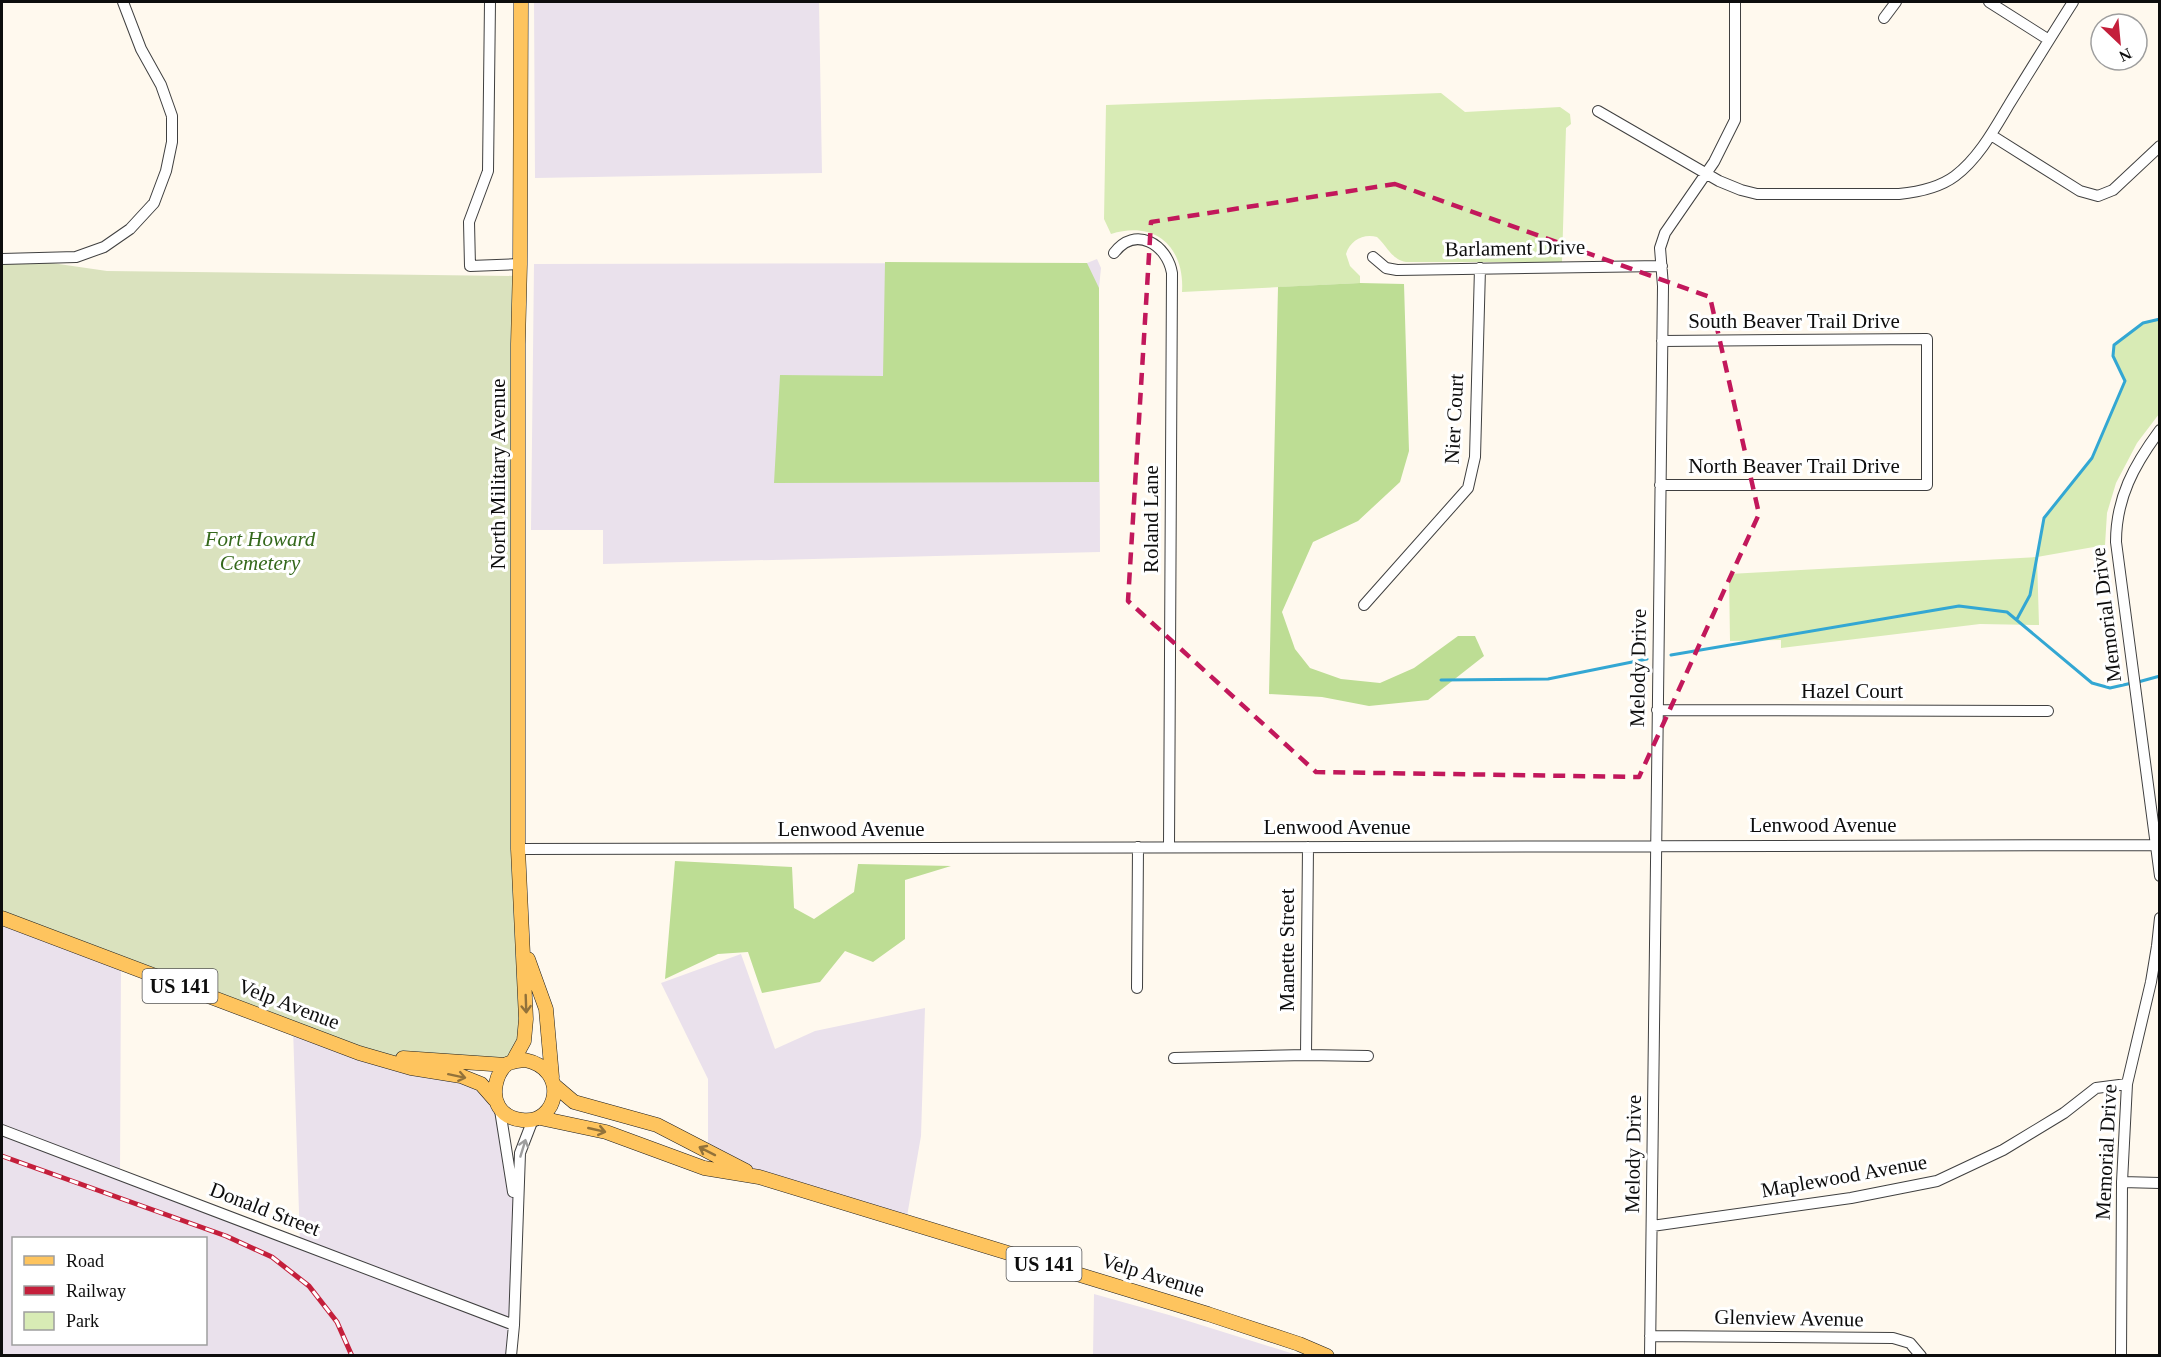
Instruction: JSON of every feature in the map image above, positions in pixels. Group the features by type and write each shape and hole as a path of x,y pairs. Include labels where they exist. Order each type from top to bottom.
{"main road":[{"name":"North Military Avenue","path":"509,1063 524,1041 526,1019 518,849 521,2"},
{"name":"Velp Avenue","path":"2,918 359,1053 411,1068 461,1076 481,1084 498,1105"},
{"name":"North Military Avenue","path":"524,946 546,1009 553,1081"},
{"name":"Velp Avenue","path":"359,1053 412,1060 509,1063"},
{"path":"525,1060 537,1062 546,1068 553,1081 555,1092 550,1106 536,1120 516,1119 498,1105 497,1081 509,1063 525,1060"},
{"name":"Velp Avenue","path":"553,1081 574,1102 657,1125 759,1177"},
{"name":"Velp Avenue","path":"536,1120 606,1132 704,1168 759,1177 1208,1314 1299,1344 1327,1356"}],"street":[{"path":"2,259 76,257 104,248 130,229 154,203 166,171 172,142 172,116 161,86 141,49 123,2"},
{"path":"490,2 488,171 469,222 470,266 520,264"},
{"name":"Melody Drive","path":"1650,1356 1662,341 1660,248 1665,233 1706,174 1735,120 1735,2"},
{"path":"1884,18 1896,2"},
{"path":"1989,2 2049,40"},
{"path":"1598,111 1719,181 1757,194 1918,192 1954,177 1969,164 1990,135 2073,2"},
{"path":"1990,135 2080,191 2098,196 2113,190 2160,146"},
{"name":"Roland Lane","path":"1114,253 1133,241 1146,241 1161,248 1169,261 1172,273 1169,847"},
{"name":"Barlament Drive","path":"1373,257 1380,264 1392,270 1662,266"},
{"name":"Nier Court","path":"1364,605 1468,488 1475,457 1480,268"},
{"name":"South Beaver Trail Drive","path":"1662,341 1927,339 1927,485"},
{"name":"Memorial Drive","path":"2160,430 2133,471 2123,494 2117,520 2117,556 2160,876"},
{"name":"North Beaver Trail Drive","path":"1660,485 1927,485"},
{"name":"Hazel Court","path":"1657,711 2048,711"},
{"name":"Lenwood Avenue","path":"518,849 2156,844"},
{"path":"1137,988 1138,847"},
{"name":"Manette Street","path":"1306,1054 1308,847"},
{"name":"Memorial Drive","path":"2121,1356 2122,1182 2127,1084 2151,982 2160,920"},
{"path":"1174,1058 1306,1054 1368,1056"},
{"name":"Maplewood Avenue","path":"1652,1226 1851,1198 1936,1181 2003,1150 2064,1113 2096,1088 2127,1084"},
{"path":"498,1105 517,1217"},
{"path":"511,1356 520,1153 536,1120"},
{"name":"Donald Street","path":"2,1130 514,1325"},
{"path":"2122,1182 2160,1183"},
{"name":"Glenview Avenue","path":"1650,1336 1893,1338 1910,1343 1921,1356"}],"highlighted area":[{"path":"1395,184 1710,297 1759,514 1639,777 1316,772 1128,601 1151,222"}],"shaded area":[{"path":"534,2 819,2 822,173 535,178"},
{"path":"1097,259 1101,268 1099,288 1100,552 603,564 603,530 531,530 534,264 1087,263"},
{"path":"2,918 121,963 120,1175 300,1243 293,1028 481,1084 500,1110 517,1217 511,1355 2,1355"},
{"path":"741,954 775,1049 815,1031 925,1008 921,1136 906,1222 759,1177 708,1151 708,1079 661,983"},
{"path":"1094,1294 1169,1315 1297,1355 1093,1355"}],"green space":[{"path":"1441,93 1465,112 1560,107 1570,114 1571,124 1566,128 1562,262 1406,262 1393,255 1377,237 1367,236 1354,241 1346,254 1350,266 1360,276 1360,283 1182,292 1182,276 1178,262 1173,251 1164,241 1142,231 1111,234 1104,219 1106,105"},
{"name":"Fort Howard Cemetery","path":"2,259 31,260 107,271 519,276 526,1019 513,1061 412,1060 359,1053 2,918"},
{"path":"885,262 1087,263 1099,288 1099,482 774,483 780,375 883,376"},
{"path":"1360,283 1404,284 1409,451 1400,482 1358,521 1313,542 1282,612 1295,649 1310,668 1341,679 1380,683 1414,668 1458,636 1475,636 1484,656 1428,700 1369,706 1322,697 1269,694 1278,287"},
{"path":"2159,319 2159,414 2137,443 2116,483 2107,513 2105,545 2037,557 2044,518 2092,458 2124,381 2113,356 2114,345 2143,323"},
{"path":"2037,557 2039,625 1980,624 1781,648 1781,640 1730,641 1729,574"},
{"path":"675,861 792,867 794,908 814,919 854,892 858,864 951,866 905,880 905,939 873,962 845,951 820,982 762,993 748,952 718,954 665,979"}],"waterway":[{"path":"2017,619 2030,595 2044,518 2092,458 2125,381 2113,356 2114,345 2143,323 2160,319"},
{"path":"1671,655 1959,606 2007,612 2092,683 2110,688 2132,683"},
{"path":"1441,680 1548,679 1647,659"},
{"path":"2138,682 2160,676"}],"railway":[{"path":"2,1156 226,1236 272,1257 309,1286 337,1322 352,1356"}]}
